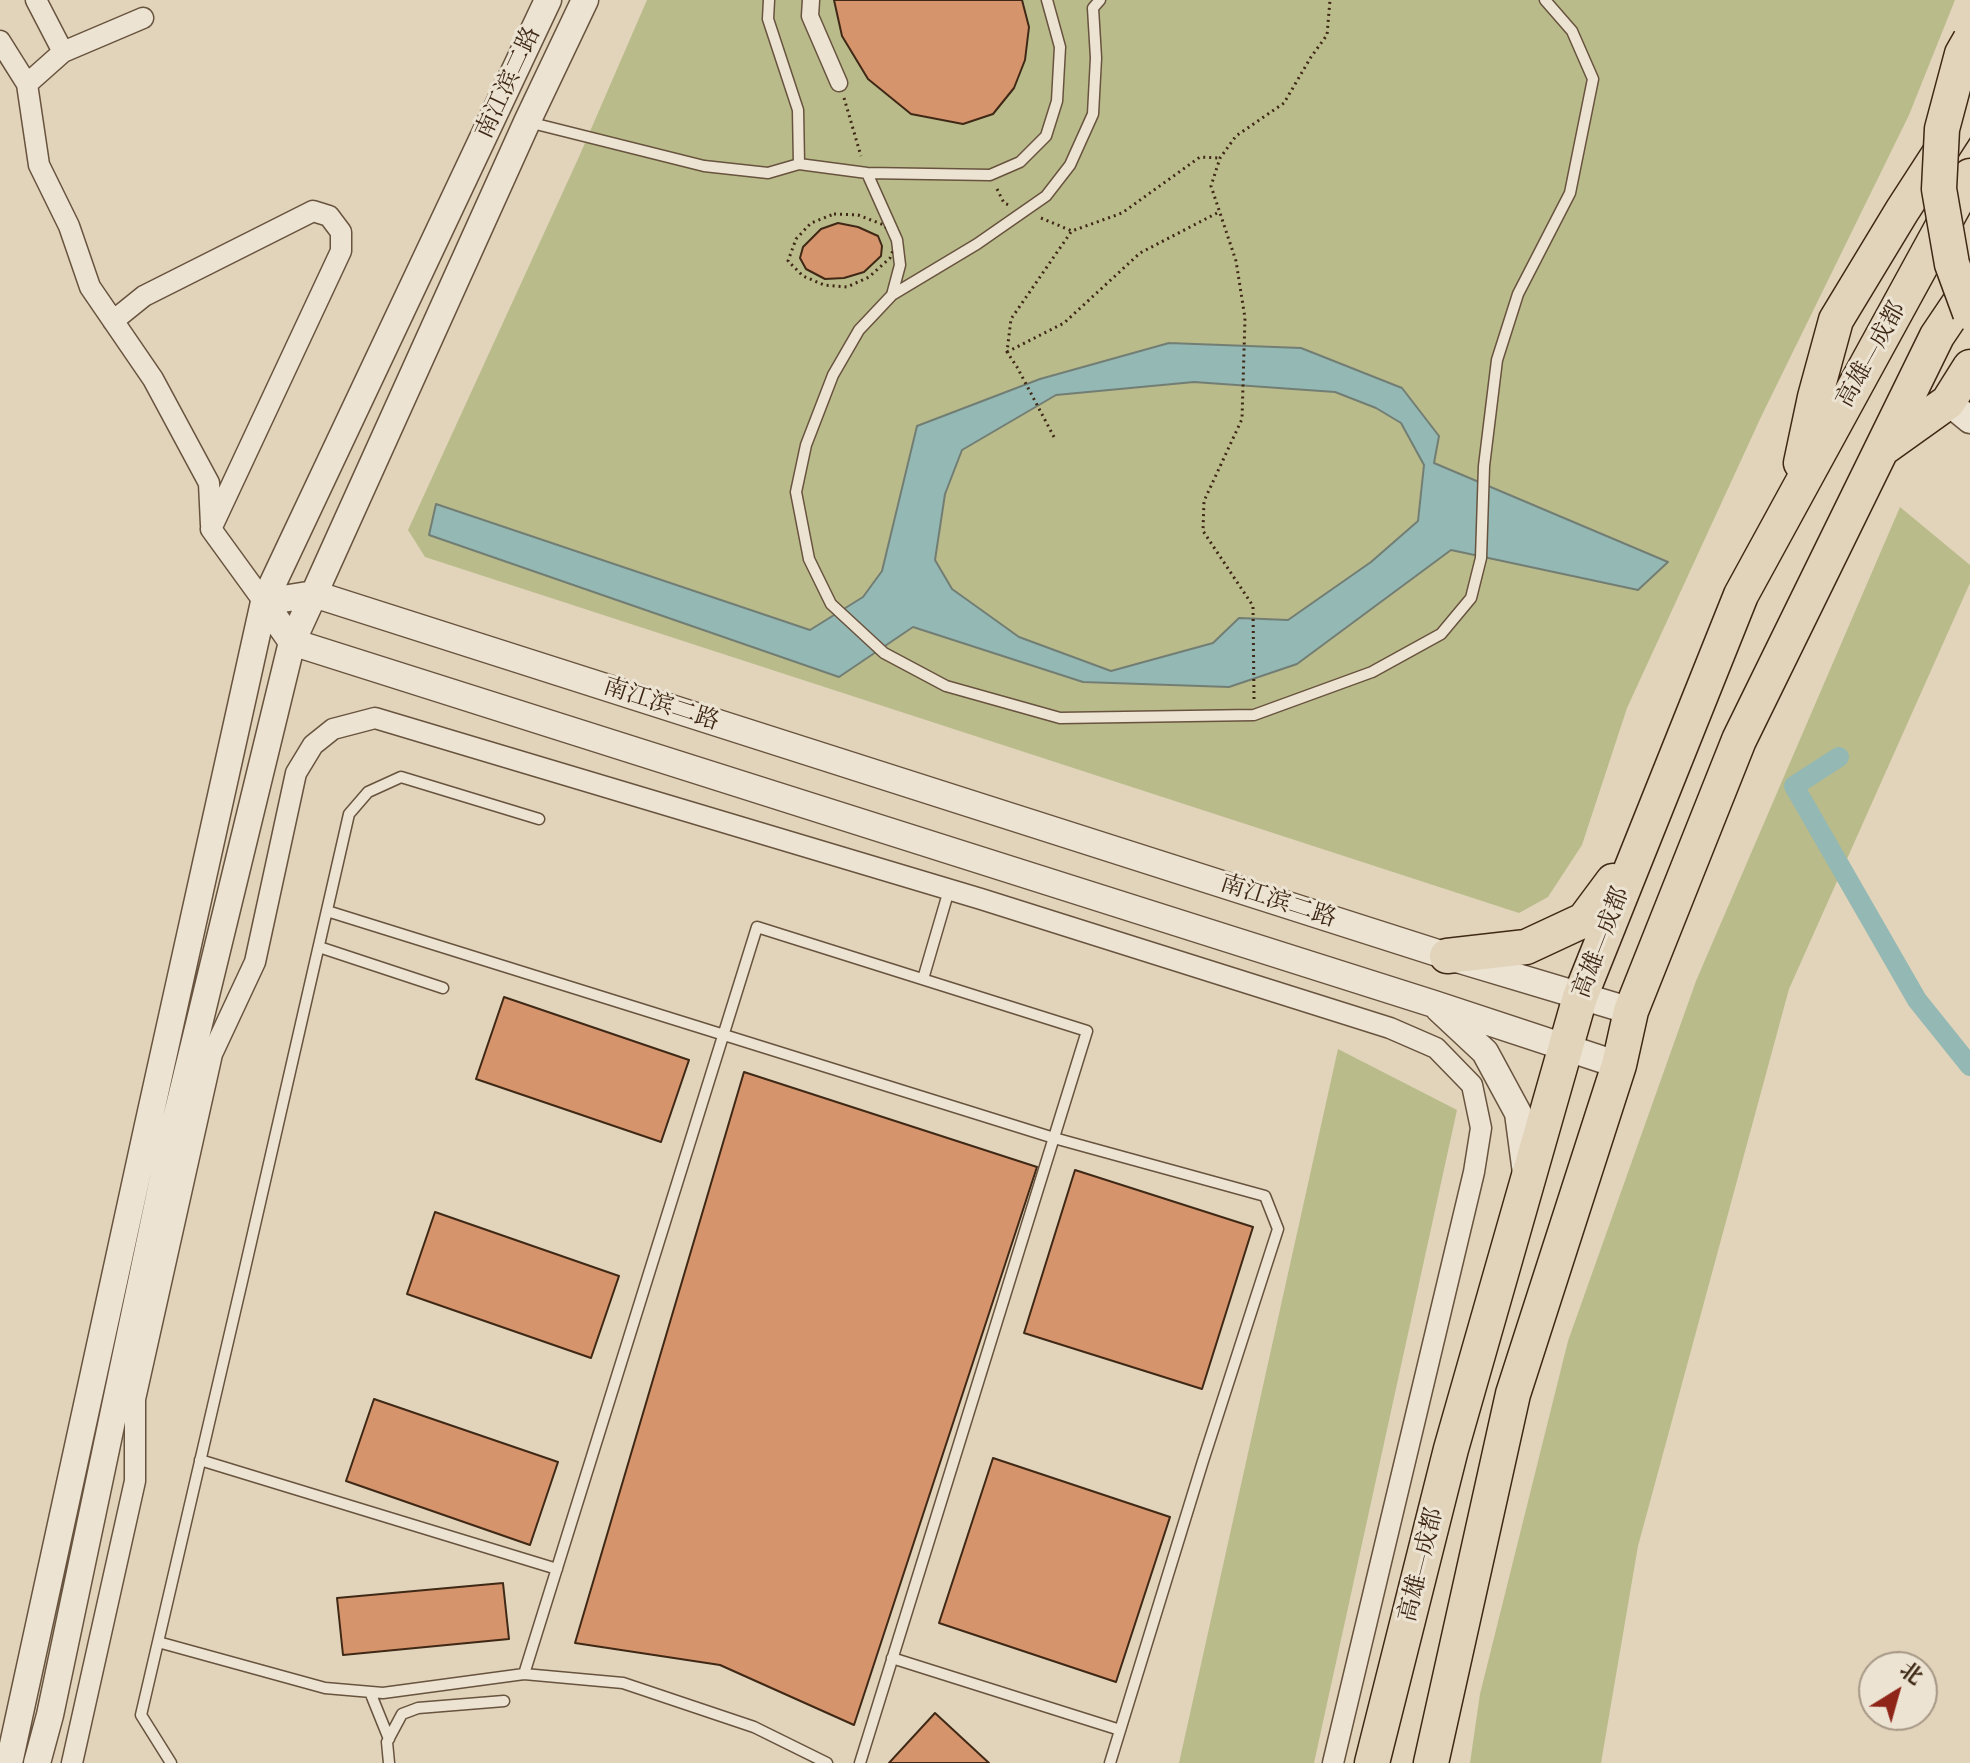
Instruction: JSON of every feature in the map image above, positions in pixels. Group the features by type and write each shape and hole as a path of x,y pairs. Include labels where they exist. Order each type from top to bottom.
{"highway":[{"path":"1970,40 1962,54 1942,129 1939,189 1952,264 1970,313"},
{"path":"1793,499 1815,397 1836,320 1970,106"},
{"name":"高雄—成都","path":"1372,1763 1451,1449 1580,997 1741,595 1970,176"},
{"name":"高雄—成都","path":"1431,1763 1513,1394 1619,1065 1631,1011 1739,740 1937,336 1970,287"},
{"path":"1882,450 1959,411 1970,367"},
{"path":"1447,956 1526,947 1584,920 1640,846"}],"street":[{"path":"36,0 63,52"},
{"name":"南江滨二路","path":"9,1763 264,602 548,0"},
{"name":"南江滨二路","path":"585,0 314,594 1447,956 1631,1011"},
{"path":"811,0 810,16 839,83"},
{"path":"27,84 63,52 143,18"},
{"path":"0,41 27,84 39,165 69,226 90,287 153,379 209,483 211,529 292,642"},
{"path":"113,321 144,296 313,211 329,216 341,232 341,251 211,529"},
{"path":"264,602 314,594"},
{"path":"37,1763 50,1715 173,1131 292,642 314,594"},
{"name":"南江滨二路","path":"292,642 1619,1065"},
{"path":"72,1763 135,1481 135,1399 212,1054 255,962 296,773 313,745 333,729 375,718 949,890 1390,1028 1436,1048 1472,1085 1481,1128 1474,1172 1333,1763"},
{"name":"南江滨二路","path":"1434,1004 1485,1052 1518,1113 1527,1181"},
{"path":"50,1715 54,1763"}],"lane":[{"path":"769,0 768,19 798,110 799,164"},
{"path":"527,122 704,166 768,173 799,164 867,173 990,175 1020,162 1046,136 1057,101 1060,47 1047,0"},
{"path":"1100,0 1093,8 1096,58 1093,114 1070,165 1046,196 977,244 892,295 859,330 833,375 806,445 796,492 809,559 831,604 884,653 946,686 1060,718 1254,715 1372,672 1441,634 1471,598 1481,558 1484,466 1497,360 1518,294 1570,193 1593,79 1572,31 1545,0"},
{"path":"867,173 897,240 900,265 892,295"},
{"path":"171,1763 141,1715 349,814 368,792 401,777 539,819"},
{"path":"923,979 949,890"},
{"path":"327,911 1054,1138 1265,1196 1278,1229 1110,1763"},
{"path":"524,1674 757,927 1087,1031 860,1763"},
{"path":"319,947 443,988"},
{"path":"200,1460 557,1569"},
{"path":"158,1642 325,1688 370,1692 383,1693 524,1674 623,1683 754,1727 827,1763"},
{"path":"892,1658 1120,1730"},
{"path":"370,1692 389,1739"},
{"path":"389,1763 387,1742 402,1714 418,1708 504,1701"}],"path":[{"path":"1254,715 1253,606 1203,531 1204,501 1242,419 1245,318 1236,261 1211,186 1220,158 1236,136 1284,103 1327,35 1330,0"},
{"path":"839,83 867,173"},
{"path":"1054,437 1007,352 1011,319 1072,231 1122,213 1200,157 1220,158"},
{"path":"990,175 1004,203 1072,231"},
{"path":"1007,352 1064,323 1140,253 1219,212"},
{"path":"834,214 858,215 884,225 897,240 890,258 869,277 847,287 824,285 803,276 788,261 796,239 811,223 834,214"}],"green space":[{"path":"647,0 1955,0 1909,115 1761,417 1627,708 1582,845 1548,897 1519,913 425,557 408,530 578,159"},
{"path":"1900,507 1970,565 1970,583 1789,989 1638,1546 1601,1763 1470,1763 1480,1694 1568,1341 1696,981"},
{"path":"1338,1049 1457,1110 1314,1763 1179,1763"}],"water":[{"path":"1169,343 1301,348 1402,388 1439,436 1434,463 1668,562 1638,590 1451,550 1297,664 1229,687 1083,682 913,627 839,677 429,535 436,504 810,630 863,597 882,571 917,426 1040,379","holes":["1194,382 1335,392 1376,408 1401,423 1424,465 1418,521 1371,562 1288,620 1239,618 1213,643 1111,671 1019,637 952,589 935,560 945,494 962,450 1056,395"]}],"building":[{"path":"834,0 1022,0 1029,27 1025,60 1014,88 993,114 963,124 911,114 868,79 842,36"},
{"path":"838,223 878,236 882,246 881,256 864,272 825,279 806,269 800,258 803,247 821,229"},
{"path":"504,997 689,1060 661,1142 476,1079"},
{"path":"744,1072 1037,1167 854,1725 720,1665 575,1643"},
{"path":"1075,1170 1253,1227 1202,1389 1024,1333"},
{"path":"435,1212 619,1276 591,1358 407,1294"},
{"path":"374,1399 558,1462 530,1545 346,1481"},
{"path":"993,1458 1170,1517 1116,1682 939,1623"},
{"path":"503,1583 509,1639 343,1655 337,1598"},
{"path":"935,1713 989,1763 889,1763"}],"waterway":[{"path":"1839,757 1794,786 1917,1000 1970,1066"}]}
